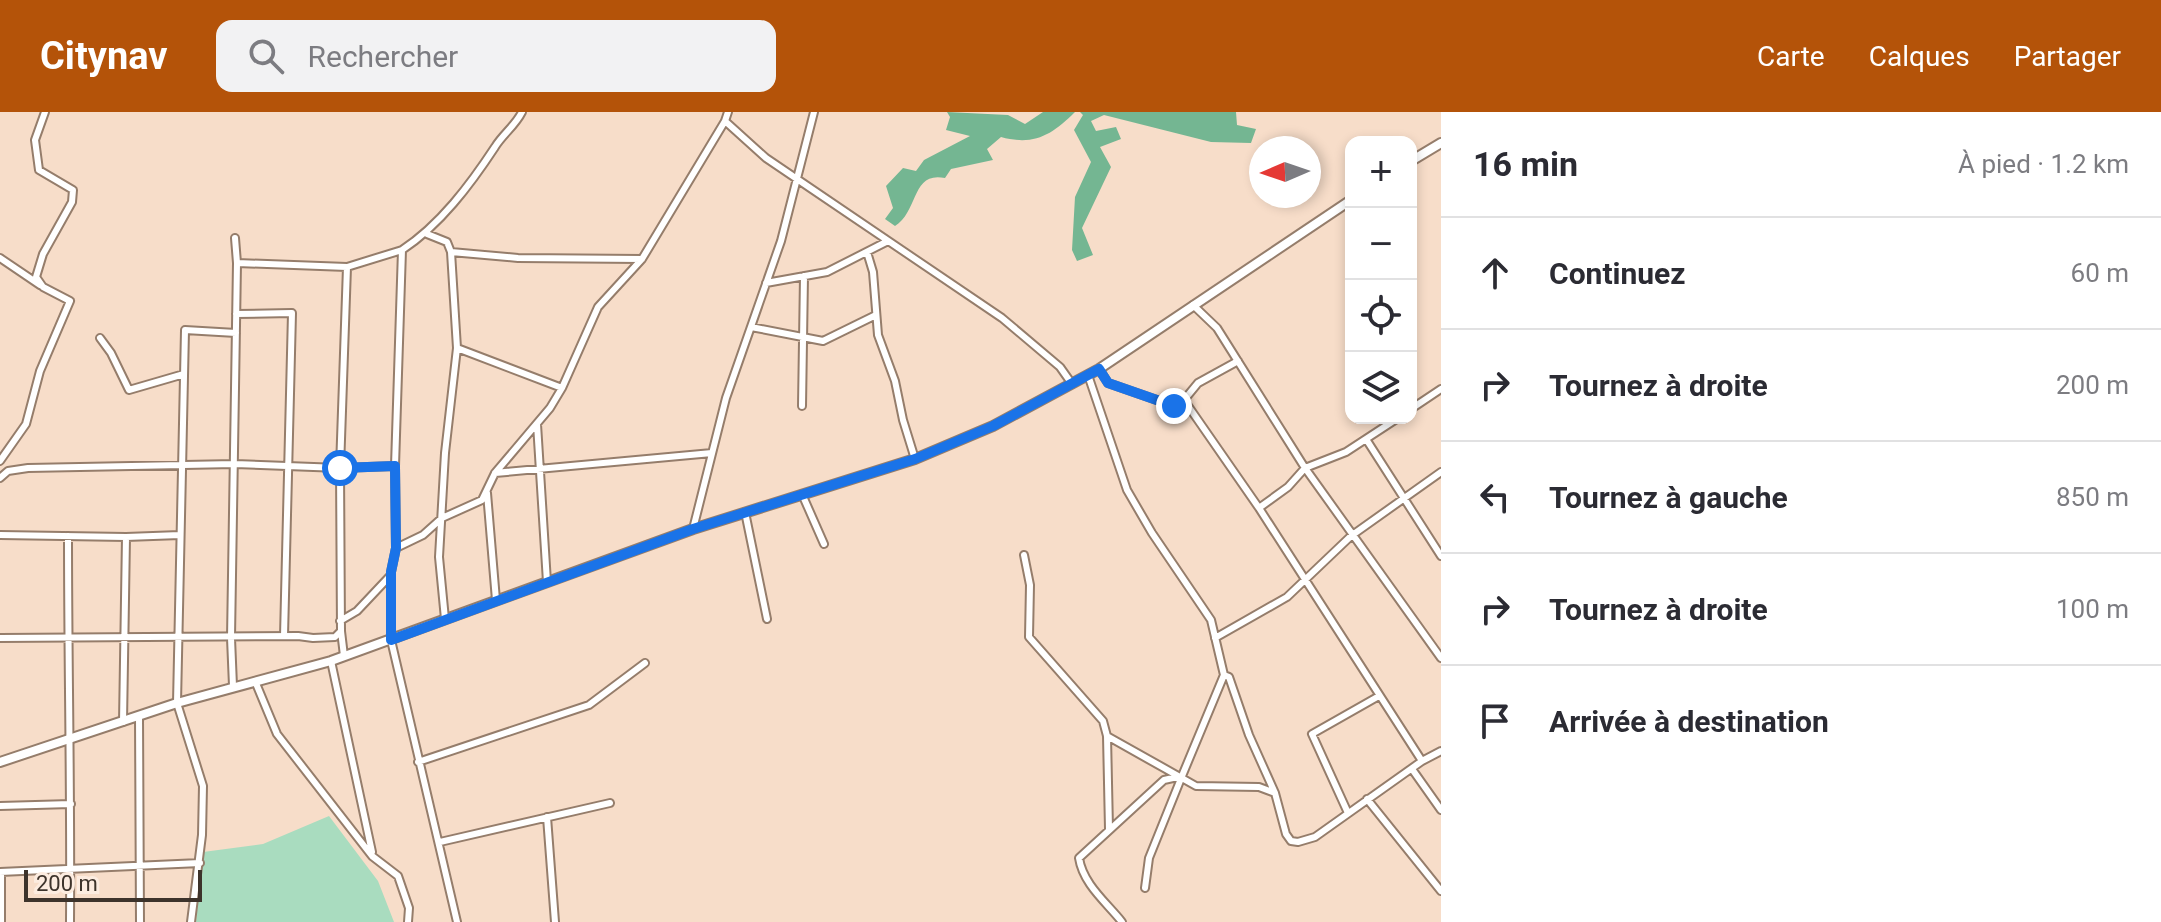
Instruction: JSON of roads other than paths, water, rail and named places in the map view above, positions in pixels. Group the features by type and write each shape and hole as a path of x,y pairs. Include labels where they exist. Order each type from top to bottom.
{"street":[{"path":"43,287 36,277 43,254 72,202 73,190 39,170 35,140 45,112"},
{"path":"237,263 347,267 402,250 427,234 522,112"},
{"path":"396,548 423,535 442,518 482,500 495,473 537,424 562,388 598,307 642,259 728,112"},
{"path":"693,529 726,398 781,241 814,112"},
{"path":"725,121 766,158 1002,318 1060,367 1072,384"},
{"path":"1417,157 1441,143"},
{"path":"0,762 177,703 331,661 693,529 915,459 993,426 1099,369 1345,204"},
{"path":"427,234 447,242 451,252 457,348 445,453 439,557 445,619"},
{"path":"233,686 235,238"},
{"path":"766,283 827,272 888,241"},
{"path":"340,621 357,611 388,580 396,548 395,466 402,250"},
{"path":"451,252 518,258 642,259"},
{"path":"867,252 873,272 878,335 895,381 915,459"},
{"path":"0,258 70,301 40,371 26,424 0,461"},
{"path":"344,656 340,621 340,468 347,267"},
{"path":"802,406 804,276"},
{"path":"1193,305 1217,328 1351,536 1441,658"},
{"path":"236,314 292,313 284,636"},
{"path":"751,327 823,341 876,315"},
{"path":"191,922 200,863 203,786 177,703 176,637 185,330 236,333"},
{"path":"100,338 129,390 184,374"},
{"path":"457,348 562,388"},
{"path":"1099,369 1108,383 1174,406 1184,400 1198,383 1238,361"},
{"path":"1088,375 1127,490 1211,620 1224,675 1149,858 1145,888"},
{"path":"1417,405 1441,389"},
{"path":"1184,400 1259,508 1422,761"},
{"path":"537,424 547,582"},
{"path":"1259,508 1288,487 1305,468 1346,452 1389,424"},
{"path":"1366,439 1441,556"},
{"path":"495,473 712,453"},
{"path":"0,478 8,471 28,468 235,464 340,468 395,466"},
{"path":"1215,638 1287,597 1351,536 1441,472"},
{"path":"487,490 496,600"},
{"path":"802,494 824,544"},
{"path":"745,512 767,619"},
{"path":"0,535 180,535"},
{"path":"68,536 70,922"},
{"path":"123,722 126,537"},
{"path":"1024,555 1030,585 1029,637 1103,721 1107,736 1109,829"},
{"path":"391,572 391,640 457,922"},
{"path":"0,638 335,637 341,631"},
{"path":"331,661 372,856"},
{"path":"418,762 589,705 645,663"},
{"path":"1224,675 1229,677 1291,841 1315,837 1422,761 1441,751"},
{"path":"255,681 277,734 372,856 398,876 409,908 408,922"},
{"path":"1348,813 1312,734 1379,696"},
{"path":"139,716 140,922"},
{"path":"1107,736 1196,786 1259,787 1275,793"},
{"path":"1412,769 1441,810"},
{"path":"1122,922 1087,881 1079,858 1164,780 1182,776"},
{"path":"1367,799 1441,891"},
{"path":"440,842 610,803"},
{"path":"0,806 71,804"},
{"path":"547,817 555,922"},
{"path":"1,922 1,872 200,863"}]}
